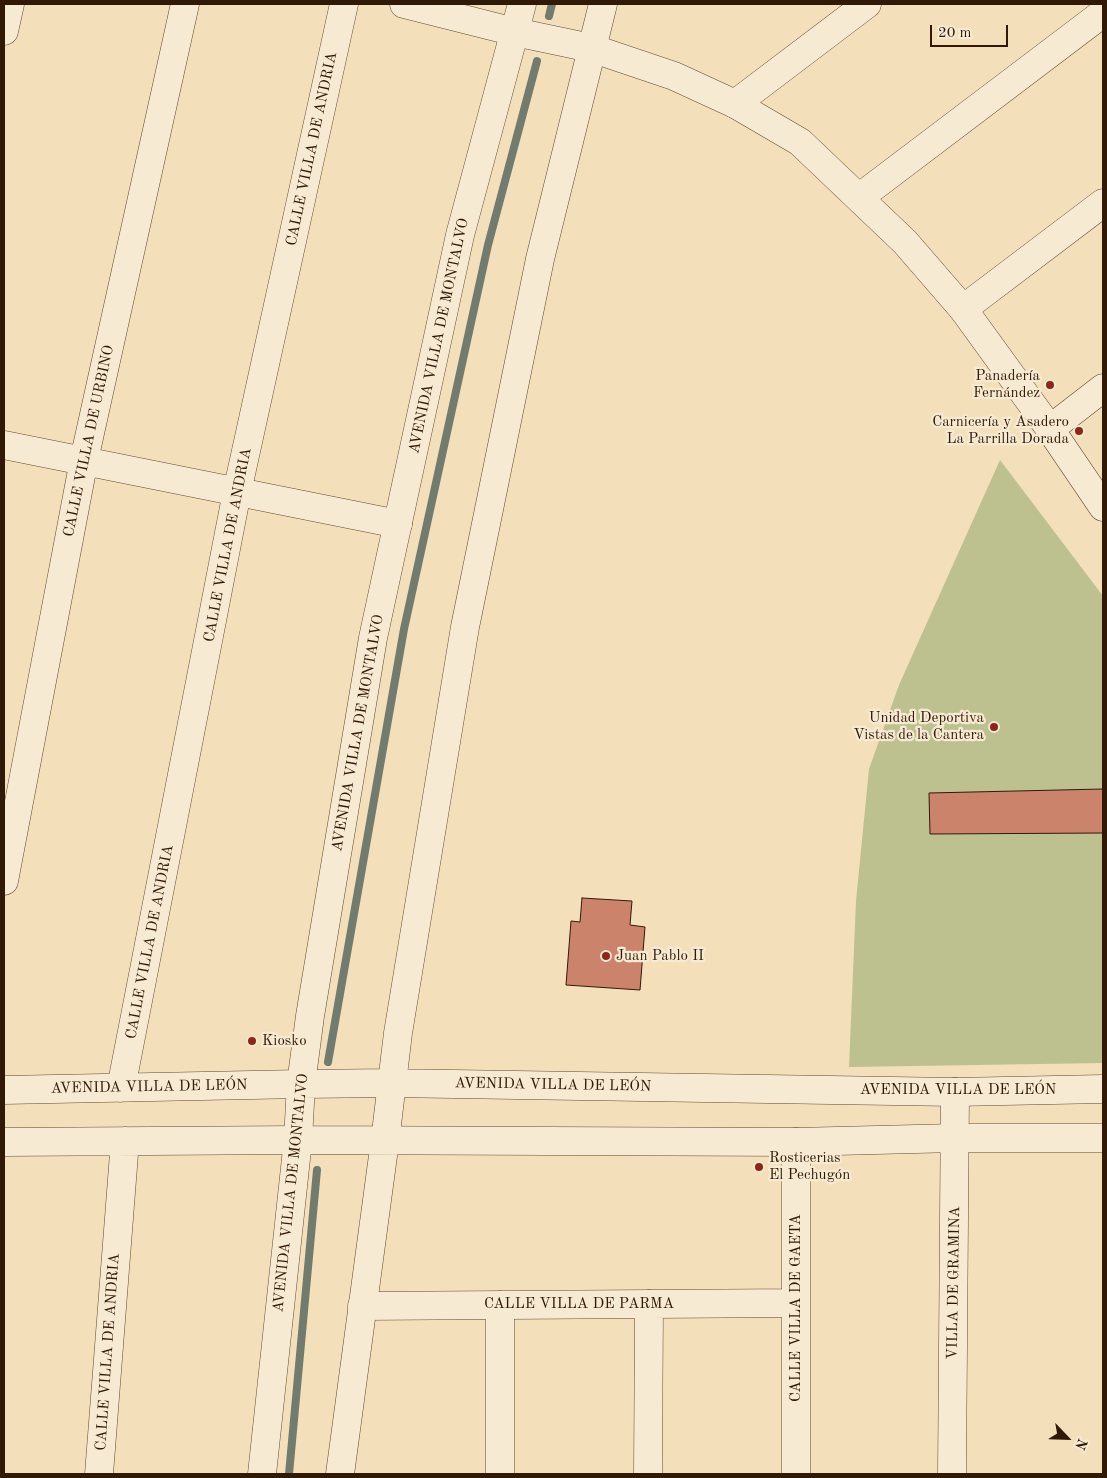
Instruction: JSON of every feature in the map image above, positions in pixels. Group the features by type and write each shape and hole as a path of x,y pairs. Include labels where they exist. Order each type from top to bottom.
{"street":[{"path":"4,31 10,4"},
{"name":"CALLE VILLA DE URBINO","path":"4,881 84,460 185,4"},
{"name":"CALLE VILLA DE ANDRIA","path":"121,1088 237,492 344,4"},
{"path":"404,4 515,32 592,48 674,76 735,104 800,142 860,197 905,242 962,309 1050,428 1103,507"},
{"name":"AVENIDA VILLA DE MONTALVO","path":"262,1474 298,1140 301,1084 310,1016 374,638 460,235 522,4"},
{"path":"340,1474 398,1033 465,627 540,259 604,4"},
{"path":"735,104 852,8"},
{"path":"860,197 1103,13"},
{"path":"962,309 1103,203"},
{"path":"1050,428 1103,388"},
{"path":"4,445 398,524"},
{"name":"AVENIDA VILLA DE LEÓN","path":"4,1090 391,1083 955,1092 1103,1089"},
{"name":"VILLA DE GRAMINA","path":"952,1474 955,1092"},
{"path":"4,1142 298,1140 796,1142 956,1138 1103,1138"},
{"name":"CALLE VILLA DE ANDRIA","path":"99,1474 125,1141"},
{"name":"CALLE VILLA DE GAETA","path":"796,1142 796,1474"},
{"name":"CALLE VILLA DE PARMA","path":"362,1306 796,1303"},
{"path":"648,1474 649,1304"},
{"path":"500,1305 500,1474"}],"green space":[{"name":"Unidad Deportiva Vistas de la Cantera","path":"1000,460 1103,596 1103,1063 849,1067 856,901 869,769 899,685"}],"building":[{"path":"1103,789 1103,833 930,834 929,793"},
{"name":"Juan Pablo II","path":"582,898 632,901 630,925 645,927 640,990 566,985 571,921 580,922"}],"waterway":[{"path":"549,16 552,4"},
{"path":"328,1062 404,629 488,245 537,61"},
{"path":"289,1474 317,1170"}],"place":[{"name":"Panadería Fernández","path":"1050,385"},
{"name":"Carnicería y Asadero La Parrilla Dorada","path":"1079,431"},
{"name":"Unidad Deportiva Vistas de la Cantera","path":"994,727"},
{"name":"Juan Pablo II","path":"606,956"},
{"name":"Kiosko","path":"252,1041"},
{"name":"Rosticerias El Pechugón","path":"759,1167"}]}
